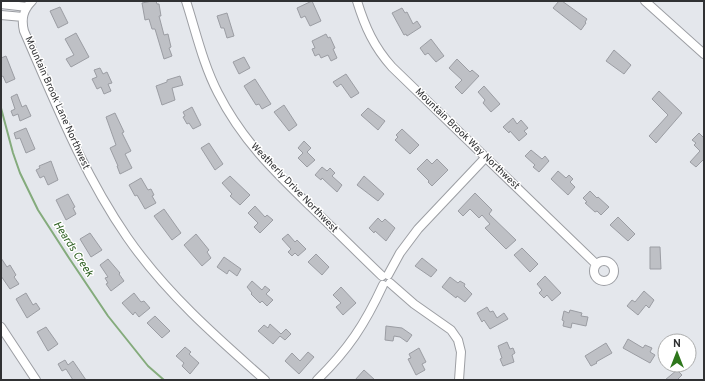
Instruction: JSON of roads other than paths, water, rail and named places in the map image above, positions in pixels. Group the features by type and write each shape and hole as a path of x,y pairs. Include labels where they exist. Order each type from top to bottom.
{"street":[{"name":"Weatherly Drive Northwest","path":"186,1 204,61 217,92 233,121 269,166 386,280 414,304 451,330 458,340 461,352 459,380"},
{"name":"Mountain Brook Way Northwest","path":"358,1 368,32 383,56 596,264"},
{"path":"645,1 704,54"},
{"path":"1,4 29,4"},
{"name":"Mountain Brook Lane Northwest","path":"29,4 23,17 24,31 74,145 99,193 127,237 157,276 190,312 265,380"},
{"path":"1,15 23,17"},
{"path":"317,380 330,367 361,328 400,253 418,229 486,157"},
{"path":"1,326 36,380"}],"waterway":[{"name":"Heards Creek","path":"1,108 20,173 38,210 108,316 148,366 164,380"}]}
